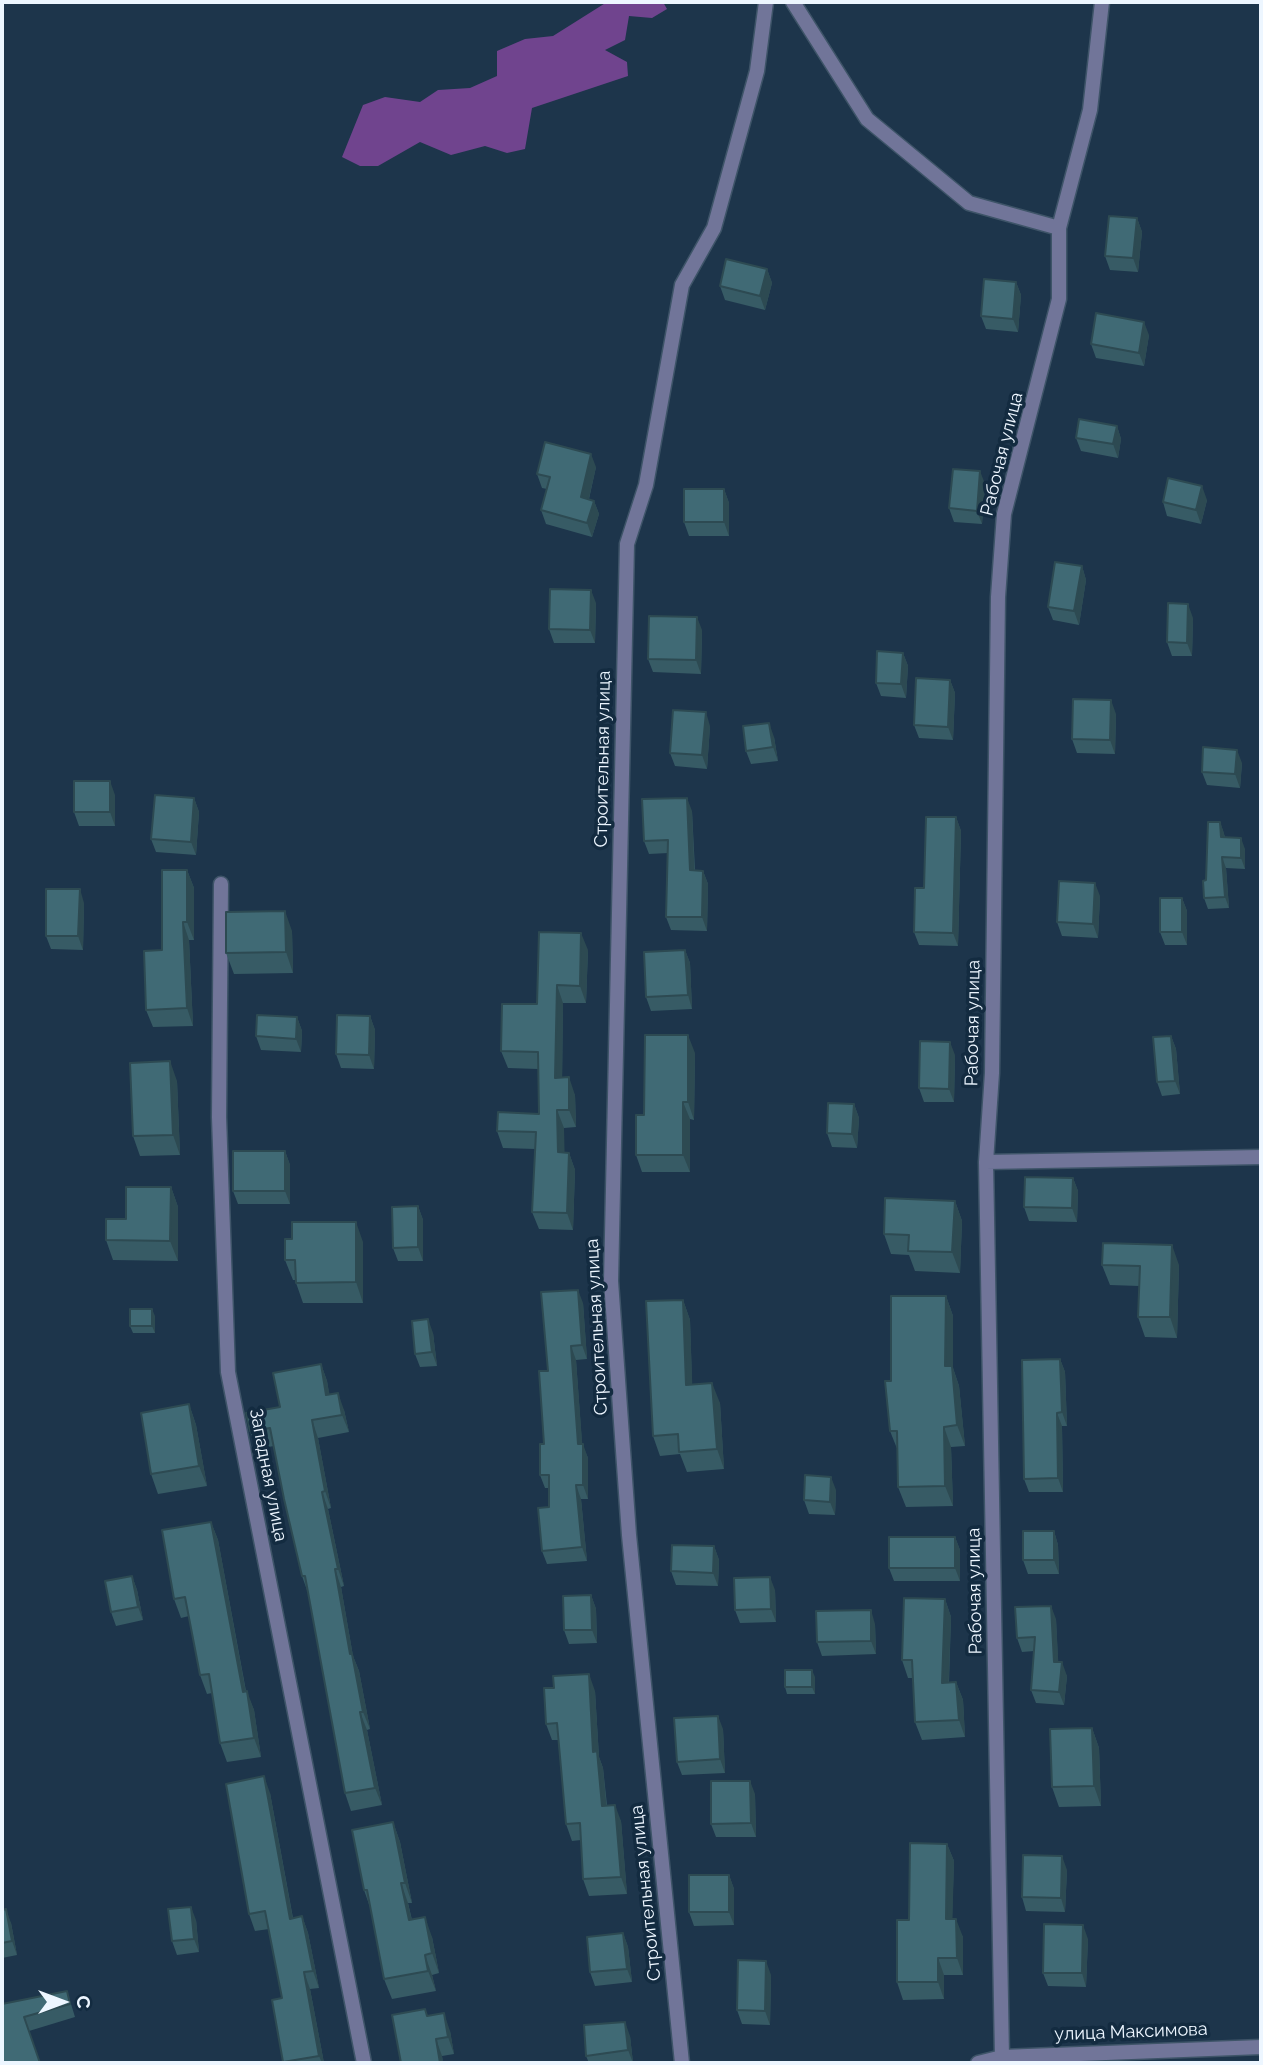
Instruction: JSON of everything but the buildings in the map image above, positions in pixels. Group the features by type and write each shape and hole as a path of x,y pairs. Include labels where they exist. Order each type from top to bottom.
{"street":[{"name":"Строительная улица","path":"682,2063 629,1535 611,1281 627,544 646,485 682,285 714,228 757,71 766,2"},
{"path":"793,2 867,118 969,203 1059,228"},
{"name":"Рабочая улица","path":"1002,2057 986,1163 992,1073 998,597 1004,514 1059,299 1059,228 1090,110 1102,2"},
{"name":"Западная улица","path":"221,884 219,1117 229,1372 364,2063"},
{"path":"986,1163 1261,1157"},
{"name":"улица Максимова","path":"978,2063 1002,2057 1261,2046"}],"shaded area":[{"path":"607,2 663,2 667,9 652,18 629,16 625,40 605,50 627,62 628,76 532,108 525,149 507,153 485,146 451,155 420,142 378,166 360,166 342,157 363,105 385,97 420,102 438,90 470,88 497,76 497,51 525,39 553,36"}]}
